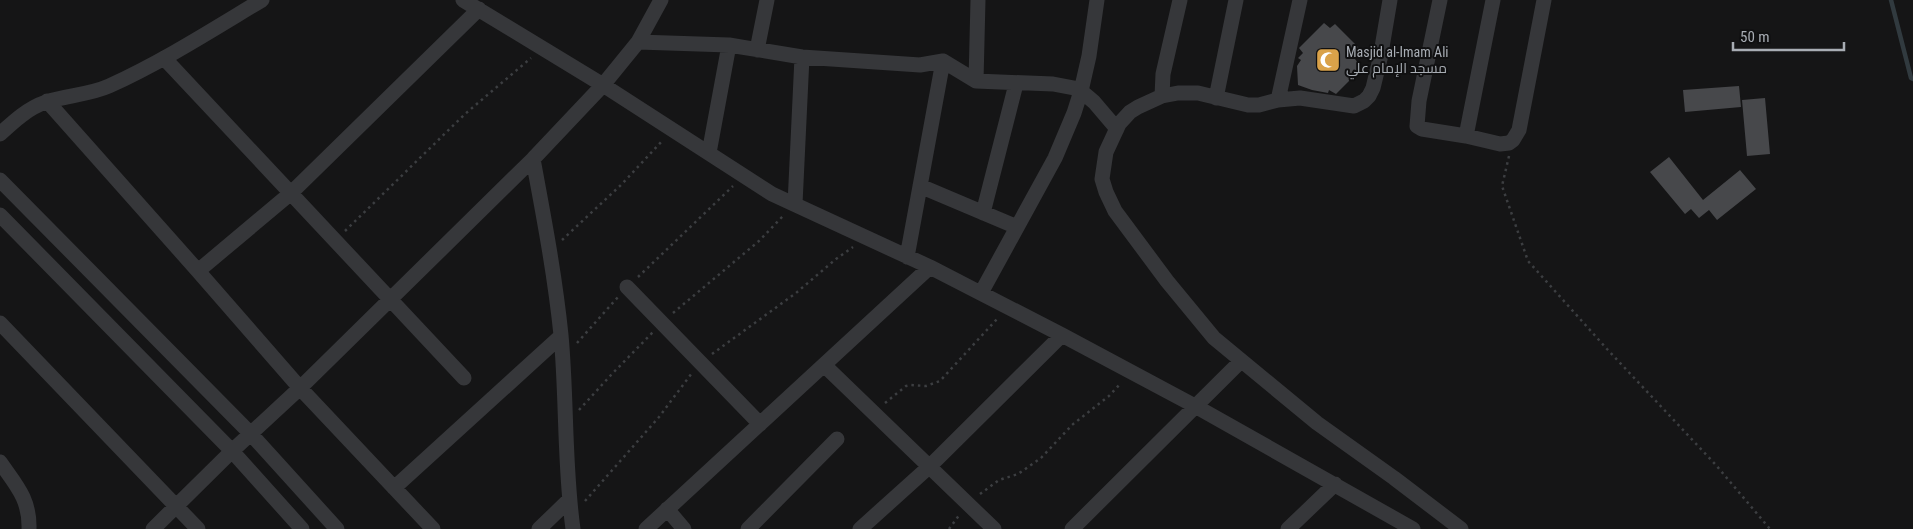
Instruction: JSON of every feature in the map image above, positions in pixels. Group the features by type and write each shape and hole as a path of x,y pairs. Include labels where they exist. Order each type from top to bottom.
{"street":[{"path":"0,134 25,112 46,101 94,92 164,58 262,0"},
{"path":"463,0 603,85 772,194 930,267 1062,335 1195,406 1413,529"},
{"path":"153,529 250,433 300,388 533,159 603,85 638,42 660,0"},
{"path":"756,50 767,0"},
{"path":"976,81 978,0"},
{"path":"981,293 1055,158 1074,113 1089,56 1097,0"},
{"path":"1162,96 1163,74 1180,0"},
{"path":"1216,98 1236,0"},
{"path":"1278,100 1300,0"},
{"path":"1390,0 1378,67 1369,96 1364,101 1354,106 1300,98 1278,100 1259,105 1198,93 1178,93 1162,96 1130,112 1117,129 1106,152 1102,179 1115,211 1214,338 1317,423 1461,529"},
{"path":"1440,0 1419,101 1417,126 1422,129 1500,144 1513,140 1519,130 1544,0"},
{"path":"1466,136 1493,0"},
{"path":"198,271 290,193 479,9"},
{"path":"638,42 729,45 802,57 920,65 943,61 976,81 1053,84 1081,91 1100,108 1117,129"},
{"path":"709,153 729,45"},
{"path":"795,204 802,57"},
{"path":"164,58 464,378"},
{"path":"907,257 943,61"},
{"path":"983,212 1016,84"},
{"path":"46,101 300,388 432,529"},
{"path":"533,159 550,251 561,336 569,500 573,529"},
{"path":"0,180 250,433 337,529"},
{"path":"920,186 1017,227"},
{"path":"0,215 232,451 302,529"},
{"path":"646,529 930,267"},
{"path":"627,287 760,424"},
{"path":"0,323 198,529"},
{"path":"860,529 930,466 1062,335"},
{"path":"394,488 561,336"},
{"path":"1072,529 1241,361"},
{"path":"824,365 994,529"},
{"path":"748,529 837,439"},
{"path":"0,462 20,490 27,504 29,529"},
{"path":"1288,529 1335,484"},
{"path":"539,529 569,500"},
{"path":"667,509 684,529"}],"path":[{"path":"335,241 465,114 542,49"},
{"path":"550,251 622,184 672,129"},
{"path":"1513,140 1502,186 1528,261 1607,349 1715,464 1770,529"},
{"path":"562,359 627,287 744,176"},
{"path":"565,426 662,323 759,241 795,204"},
{"path":"874,412 906,386 926,386 940,381 1008,307"},
{"path":"949,529 969,504 998,480 1018,474 1040,458 1072,424 1109,396 1131,372"}],"building":[{"name":"Masjid al-Imam Ali مسجد الإمام علي","path":"1324,23 1330,28 1335,24 1362,51 1355,59 1362,68 1336,94 1329,90 1328,93 1298,85 1297,66 1301,60 1298,58 1303,53 1299,48"},
{"path":"1739,86 1741,107 1685,112 1683,90"},
{"path":"1765,98 1770,154 1747,156 1742,100"},
{"path":"1669,157 1703,200 1740,170 1756,189 1717,220 1709,210 1699,218 1691,209 1685,214 1650,172"}],"waterway":[{"path":"1891,0 1911,78 1913,79"}],"place":[{"name":"Masjid al-Imam Ali مسجد الإمام علي","path":"1328,60"}]}
